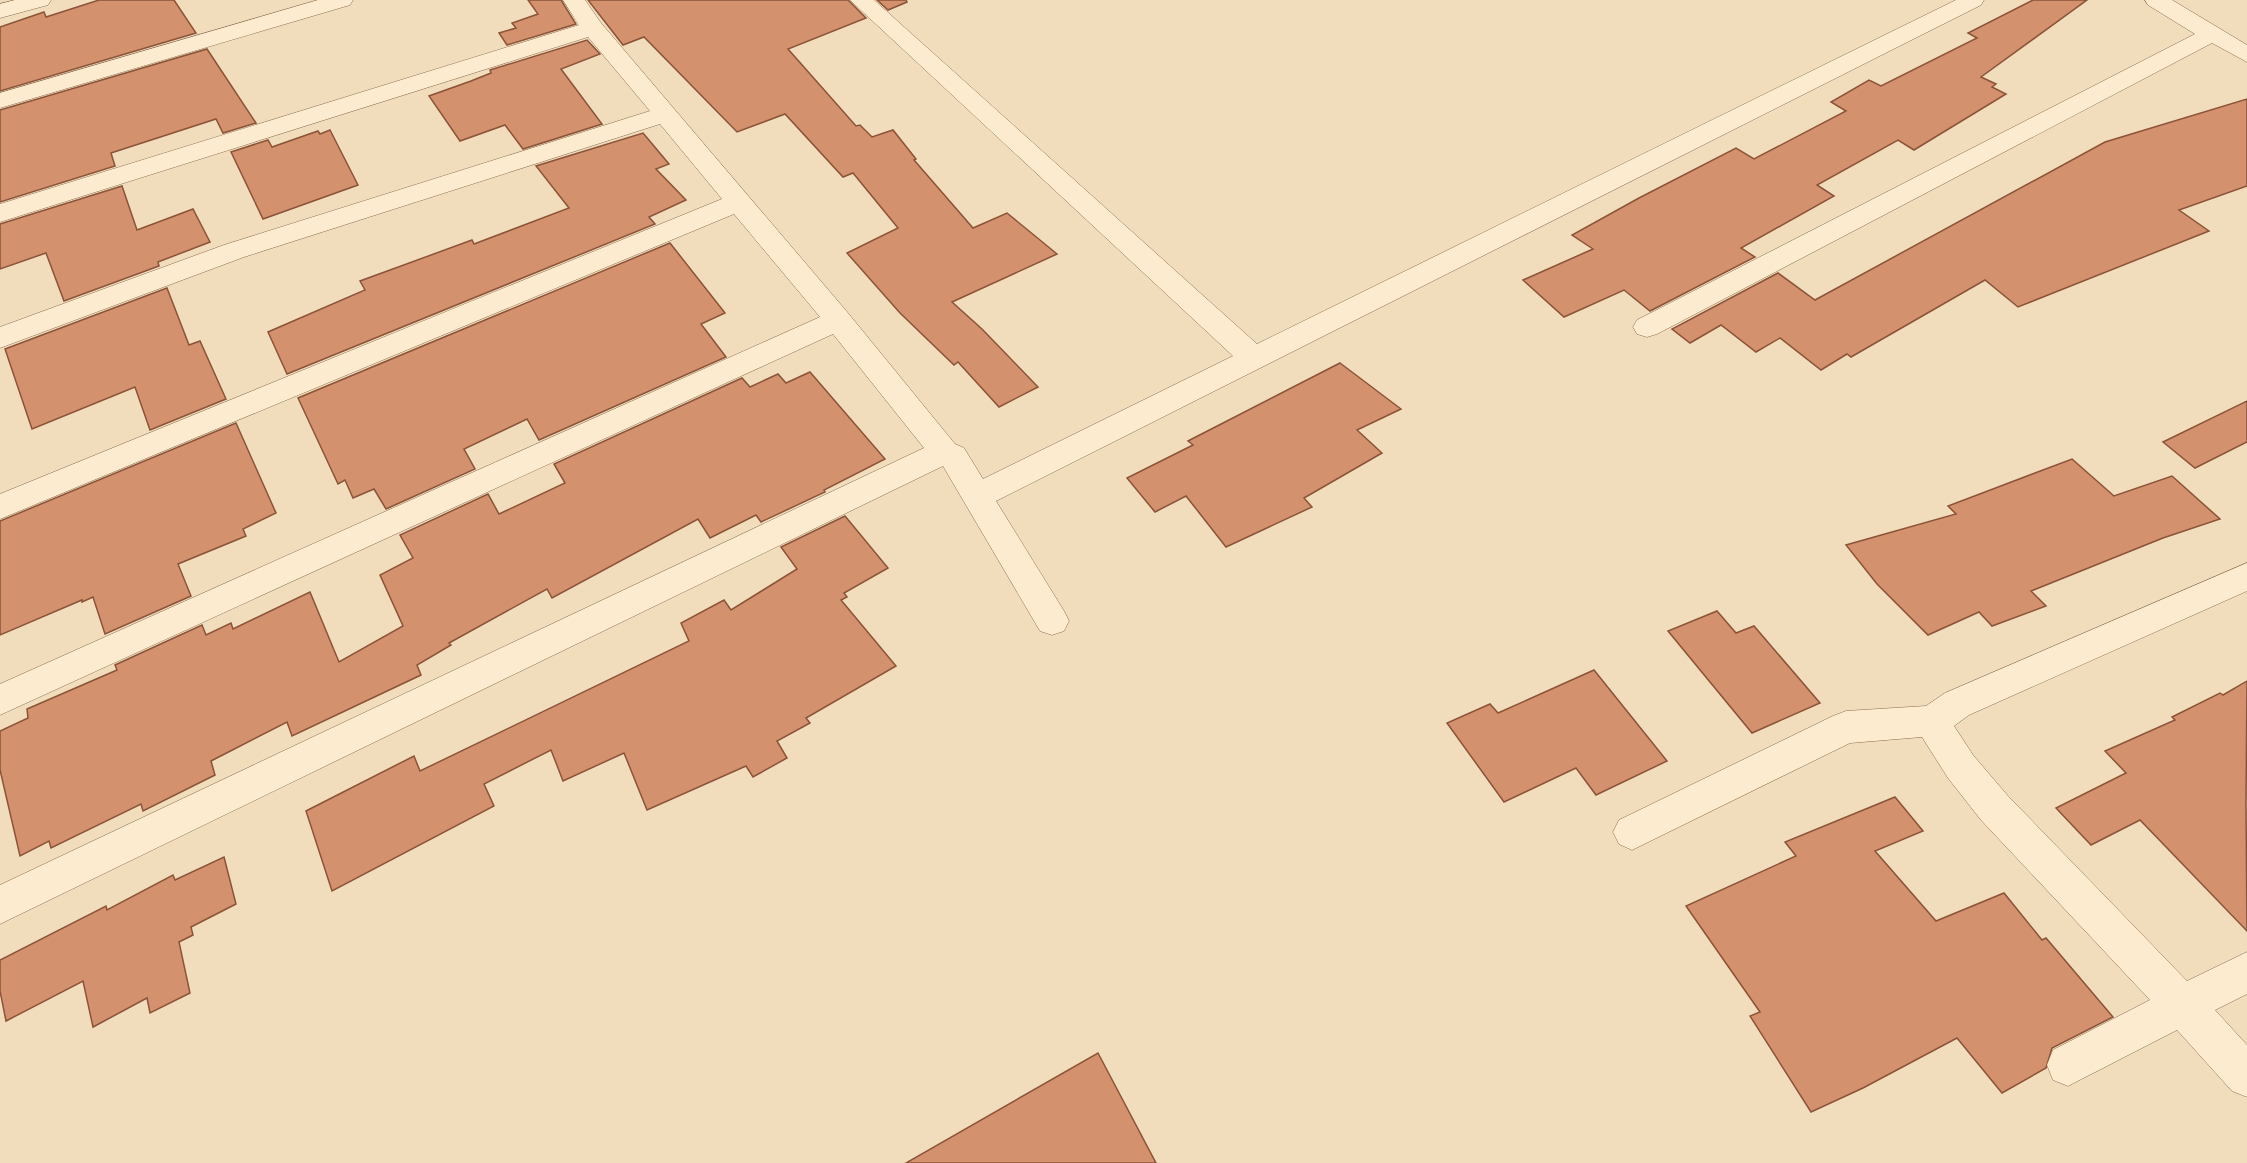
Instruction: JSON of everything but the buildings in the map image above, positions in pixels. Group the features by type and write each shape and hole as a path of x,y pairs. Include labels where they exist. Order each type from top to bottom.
{"street":[{"path":"0,11 40,0"},
{"path":"0,101 342,0"},
{"path":"574,0 593,28 838,320 944,452 953,456 1052,621"},
{"path":"861,0 1254,358"},
{"path":"977,496 1973,0"},
{"path":"2156,0 2247,55"},
{"path":"0,213 593,28"},
{"path":"1647,327 2212,34"},
{"path":"0,338 234,251 666,114"},
{"path":"0,507 739,202"},
{"path":"0,700 838,320"},
{"path":"0,905 944,452"},
{"path":"1632,832 1846,727 1932,721 1957,704 2247,576"},
{"path":"1932,721 1948,753 2012,827 2183,1005 2247,1076"},
{"path":"2068,1065 2247,972"}]}
